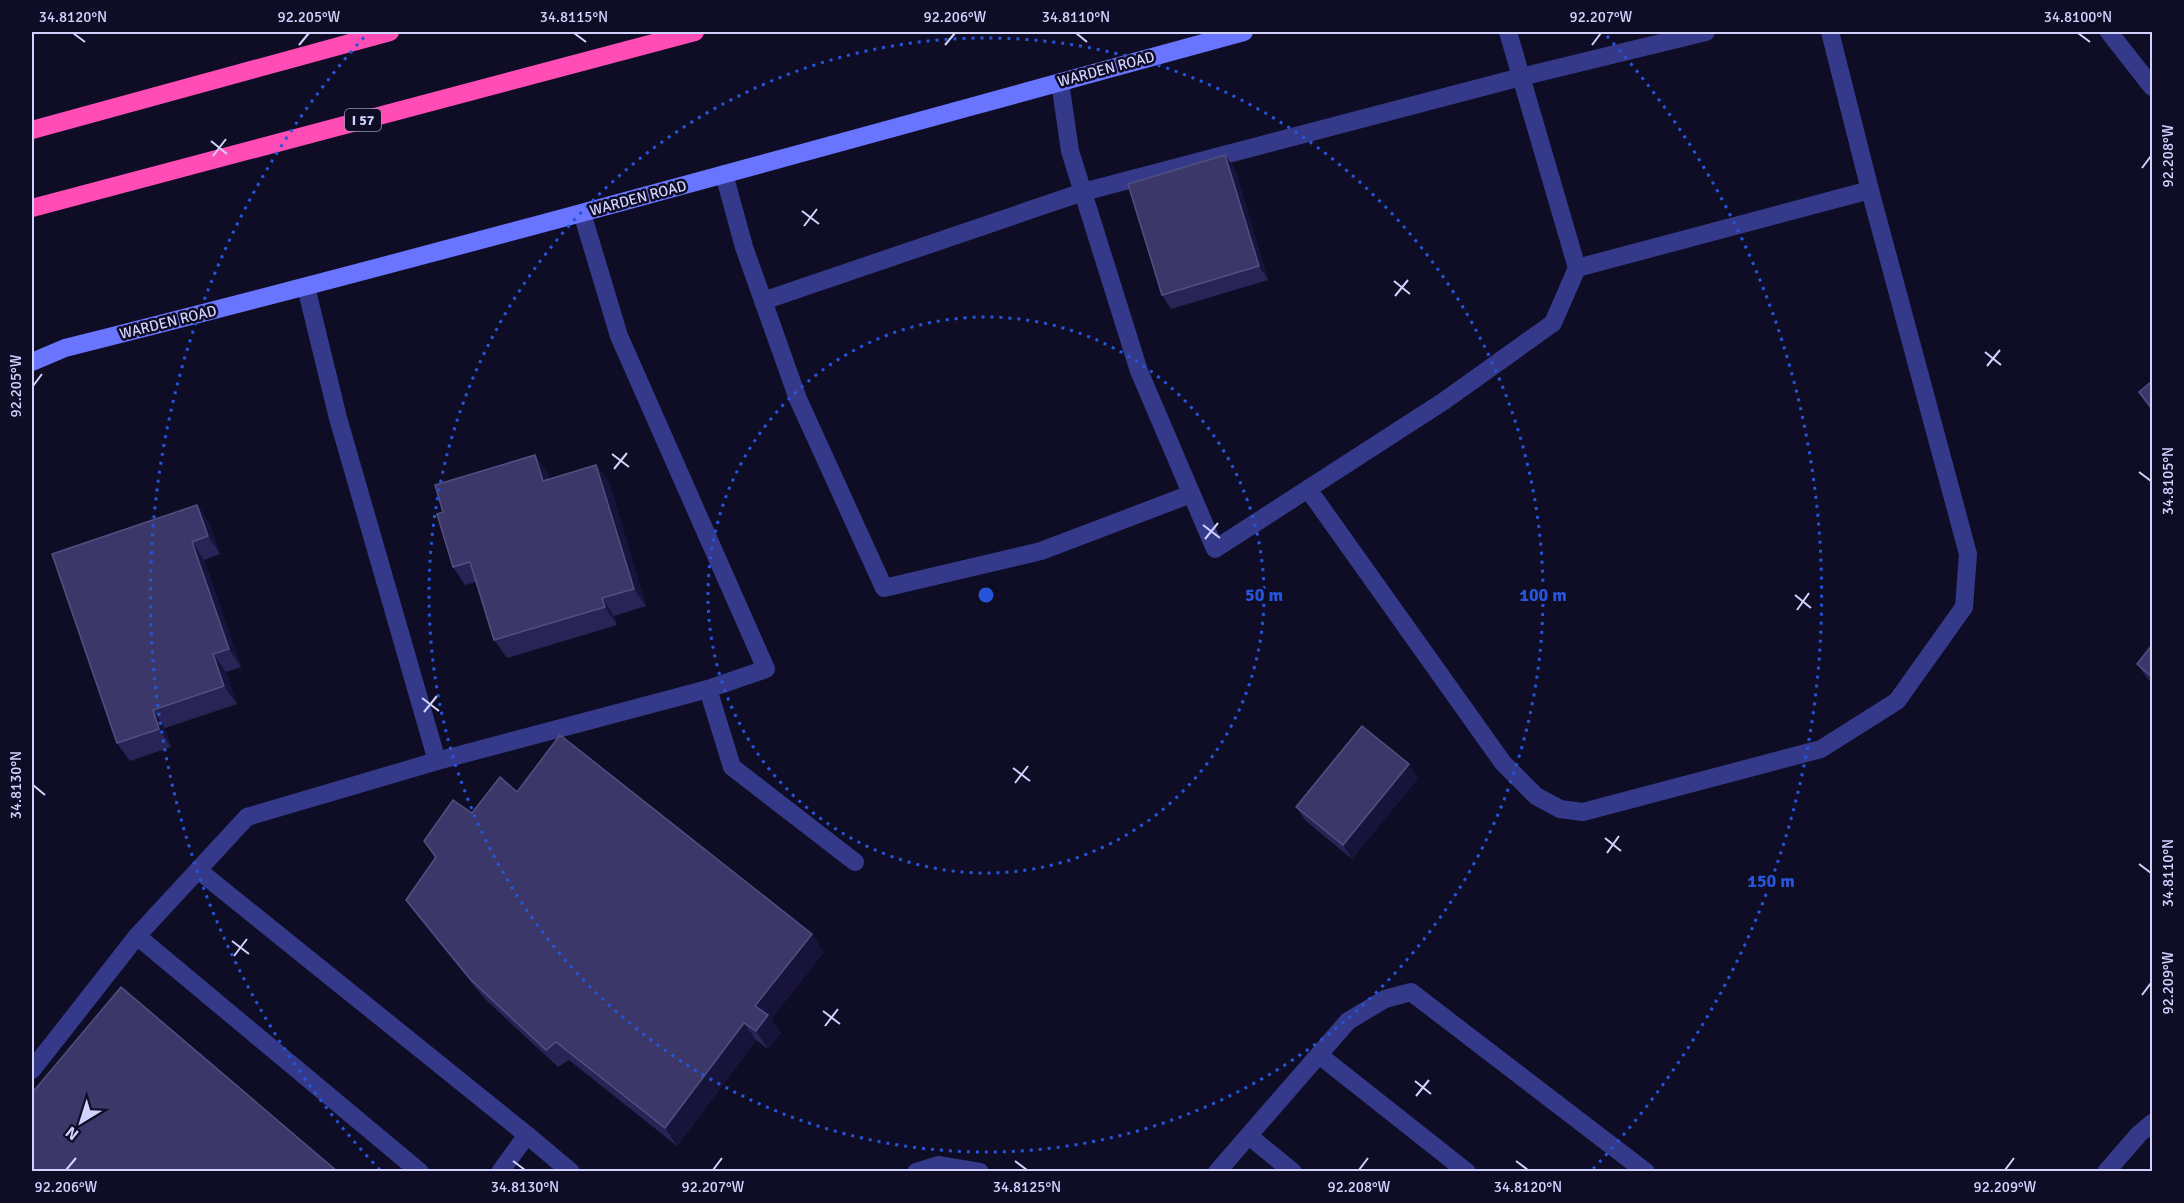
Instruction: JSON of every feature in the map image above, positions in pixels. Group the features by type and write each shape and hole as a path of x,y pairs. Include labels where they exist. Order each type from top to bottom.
{"highway":[{"path":"32,130 390,32"},
{"name":"I 57","path":"32,208 695,32"}],"main road":[{"name":"WARDEN ROAD","path":"32,362 65,348 306,287 1244,32"}],"street":[{"path":"1060,82 1070,151 1139,371 1215,549 1444,401 1553,323 1577,268 1508,32"},
{"path":"763,301 1083,192 1521,77 1706,32"},
{"path":"1308,489 1503,763 1536,796 1560,808 1583,812 1821,749 1897,700 1964,607 1968,554 1830,32"},
{"path":"2109,32 2152,87"},
{"path":"724,174 744,247 798,399 884,588 1041,551 1191,494"},
{"path":"1577,268 1870,190"},
{"path":"32,1070 137,936 247,817 437,761 708,688 766,669 619,336 582,213"},
{"path":"306,287 338,418 437,761"},
{"path":"708,688 732,767 855,862"},
{"path":"198,870 571,1172"},
{"path":"137,936 420,1172"},
{"path":"1217,1172 1348,1021 1385,999 1411,992 1646,1172"},
{"path":"1319,1054 1467,1172"},
{"path":"2106,1172 2139,1134 2152,1123"},
{"path":"500,1172 527,1135"},
{"path":"1249,1136 1293,1172"},
{"path":"916,1172 938,1165 980,1172"}],"building":[{"path":"1225,155 1259,266 1162,295 1128,184"},
{"path":"2152,381 2152,409 2139,392"},
{"path":"535,455 543,481 596,465 634,589 602,598 605,607 494,640 470,562 453,567 437,514 443,512 435,485"},
{"path":"197,505 208,536 192,542 229,649 213,654 224,686 153,710 159,729 117,743 52,554"},
{"path":"2152,645 2152,677 2137,664"},
{"path":"1362,726 1409,764 1343,845 1296,807"},
{"path":"560,735 812,934 755,1006 768,1015 756,1031 744,1023 665,1128 556,1042 546,1050 471,980 406,900 436,857 424,841 453,800 472,813 500,777 517,792"},
{"path":"121,987 338,1172 32,1172 32,1093"}]}
